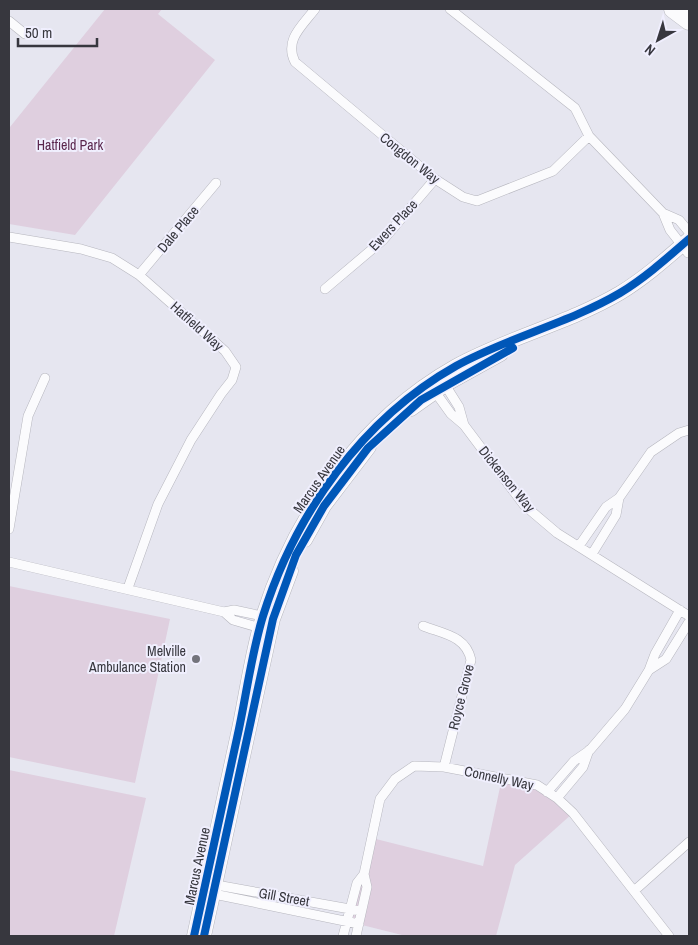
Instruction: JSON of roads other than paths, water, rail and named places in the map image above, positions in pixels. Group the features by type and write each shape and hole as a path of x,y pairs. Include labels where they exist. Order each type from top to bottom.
{"highway":[{"path":"673,9 689,21"}],"street":[{"name":"Congdon Way","path":"315,9 292,40 290,52 295,62 435,179 463,197 477,201 553,171 589,136"},
{"path":"450,9 575,108 589,136 662,213 670,230 687,247"},
{"path":"9,21 25,34"},
{"name":"Ewers Place","path":"325,289 383,240 435,179"},
{"name":"Dale Place","path":"139,275 216,184"},
{"path":"662,213 679,220 689,232"},
{"name":"Hatfield Way","path":"9,237 81,249 112,258 139,275 225,351 236,367 232,380 192,440 158,504 128,588"},
{"name":"Marcus Avenue","path":"204,936 210,889 267,623 296,555 324,506 368,448 437,384 509,350 590,317 624,300 659,277 687,247"},
{"path":"9,529 28,416 45,378"},
{"name":"Dickenson Way","path":"437,384 459,407 464,425 524,505 557,533 689,616"},
{"path":"579,546 606,508 619,498 651,452 679,433 689,430"},
{"path":"592,554 616,514 619,498"},
{"path":"9,562 128,588 224,612 234,620 267,623"},
{"path":"547,792 574,760 590,750 625,709 650,670 655,654 680,610"},
{"path":"650,670 666,659 689,622"},
{"name":"Royce Grove","path":"423,626 461,640 469,649 471,660 444,767"},
{"path":"557,798 583,767 590,750"},
{"name":"Connelly Way","path":"356,936 367,887 364,874 380,799 395,779 414,766 444,767 537,786 557,798 573,812 669,936"},
{"path":"634,891 689,842"},
{"name":"Connelly Way","path":"343,936 357,883 364,874"},
{"name":"Marcus Avenue","path":"194,936 210,889"},
{"name":"Gill Street","path":"210,889 362,911"},
{"name":"Gill Street","path":"210,889 359,924"}],"place":[{"name":"Melville Ambulance Station","path":"196,659"}],"park label":[{"name":"Hatfield Park","path":"70,145"}]}
